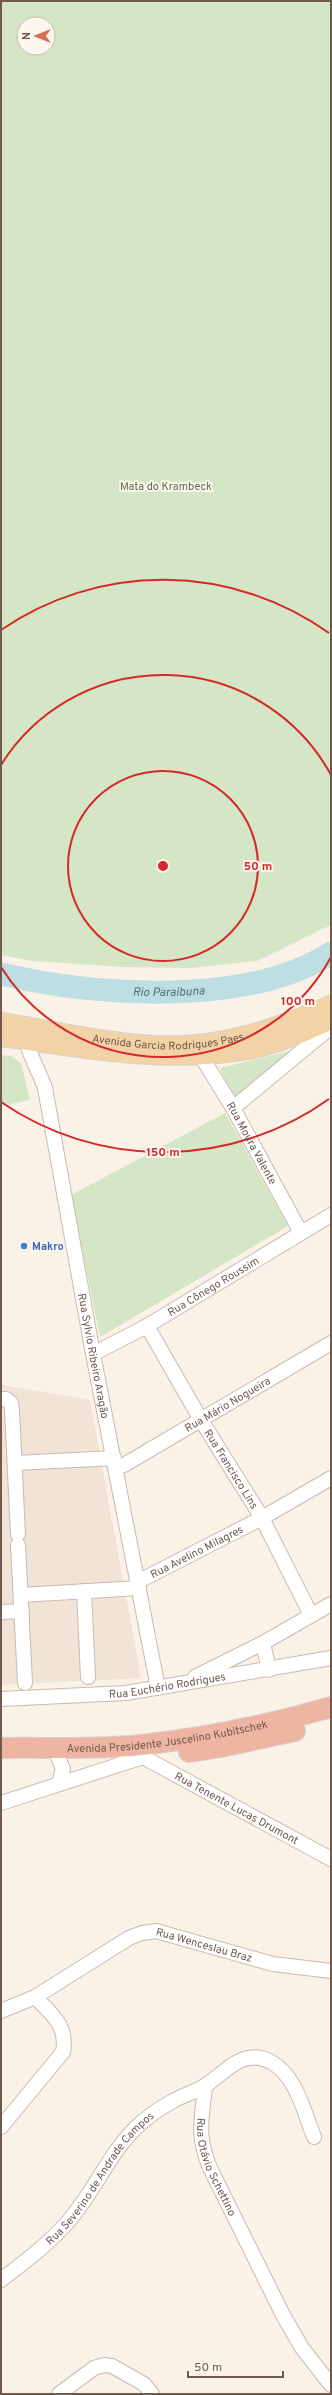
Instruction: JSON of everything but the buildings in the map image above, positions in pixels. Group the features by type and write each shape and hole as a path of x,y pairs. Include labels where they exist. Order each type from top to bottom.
{"highway":[{"name":"Avenida Presidente Juscelino Kubitschek","path":"1,1748 139,1745 205,1736 296,1718 331,1707"},
{"name":"Avenida Presidente Juscelino Kubitschek","path":"1,1759 143,1757 221,1747 331,1721"}],"main road":[{"name":"Avenida Garcia Rodrigues Paes","path":"1,1037 24,1033 155,1045 188,1044 243,1036 271,1029 331,1005"},
{"name":"Avenida Garcia Rodrigues Paes","path":"1,1022 24,1033 148,1057 201,1056 249,1050 331,1020"},
{"path":"201,1056 205,1050 238,1042 243,1036"}],"street":[{"path":"233,1108 331,1027"},
{"name":"Rua Sylvio Ribeiro Aragão","path":"24,1033 45,1088 92,1354 119,1462 142,1583 158,1688"},
{"name":"Rua Moura Valente","path":"201,1056 233,1108 300,1231"},
{"name":"Rua Cônego Roussim","path":"92,1354 147,1326 300,1231 331,1215"},
{"name":"Rua Francisco Lins","path":"147,1326 201,1420 262,1518 311,1615"},
{"name":"Rua Mário Nogueira","path":"119,1462 201,1420 331,1343"},
{"path":"1,1399 6,1399 11,1403 12,1410 25,1683"},
{"path":"15,1463 119,1462"},
{"name":"Rua Avelino Milagres","path":"142,1583 262,1518 331,1478"},
{"path":"21,1595 84,1591 142,1583"},
{"path":"84,1591 88,1677"},
{"path":"184,1683 263,1643 331,1604"},
{"path":"1,1612 22,1611"},
{"path":"263,1643 269,1670"},
{"name":"Rua Euchério Rodrigues","path":"1,1699 126,1693 269,1670 331,1658"},
{"path":"58,1757 62,1769 59,1783"},
{"path":"1,1803 143,1757"},
{"name":"Rua Tenente Lucas Drumont","path":"143,1757 331,1859"},
{"name":"Rua Wenceslau Braz","path":"1,2011 35,1997 129,1938 142,1933 156,1931 273,1964 331,1971"},
{"path":"1,2127 63,2052 65,2041 64,2030 58,2020 35,1997"},
{"path":"205,2086 243,2058 258,2058 272,2062 284,2072 297,2093 314,2137"},
{"name":"Rua Severino de Andrade Campos","path":"1,2280 46,2244 66,2224 91,2192 117,2151 140,2124 173,2101 205,2086"},
{"name":"Rua Otávio Schettino","path":"205,2086 200,2134 202,2149 210,2168 225,2202 283,2315 302,2348 331,2385"},
{"path":"59,2394 94,2368 104,2365 121,2370 144,2384 154,2393"}],"shaded area":[{"path":"1,1385 90,1400 141,1678 1,1685"}],"green space":[{"name":"Mata do Krambeck","path":"1,1 331,1 331,925 257,961 190,968 124,967 33,961 1,955"},
{"path":"294,1050 234,1103 220,1068"},
{"path":"1,1055 11,1056 21,1063 30,1100 1,1106"},
{"path":"225,1113 288,1226 100,1337 71,1195"}],"waterway":[{"name":"Rio Paraibuna","path":"1,974 39,982 80,988 170,992 214,989 257,982 297,970 331,953"}],"place":[{"name":"Makro","path":"24,1246"}]}
